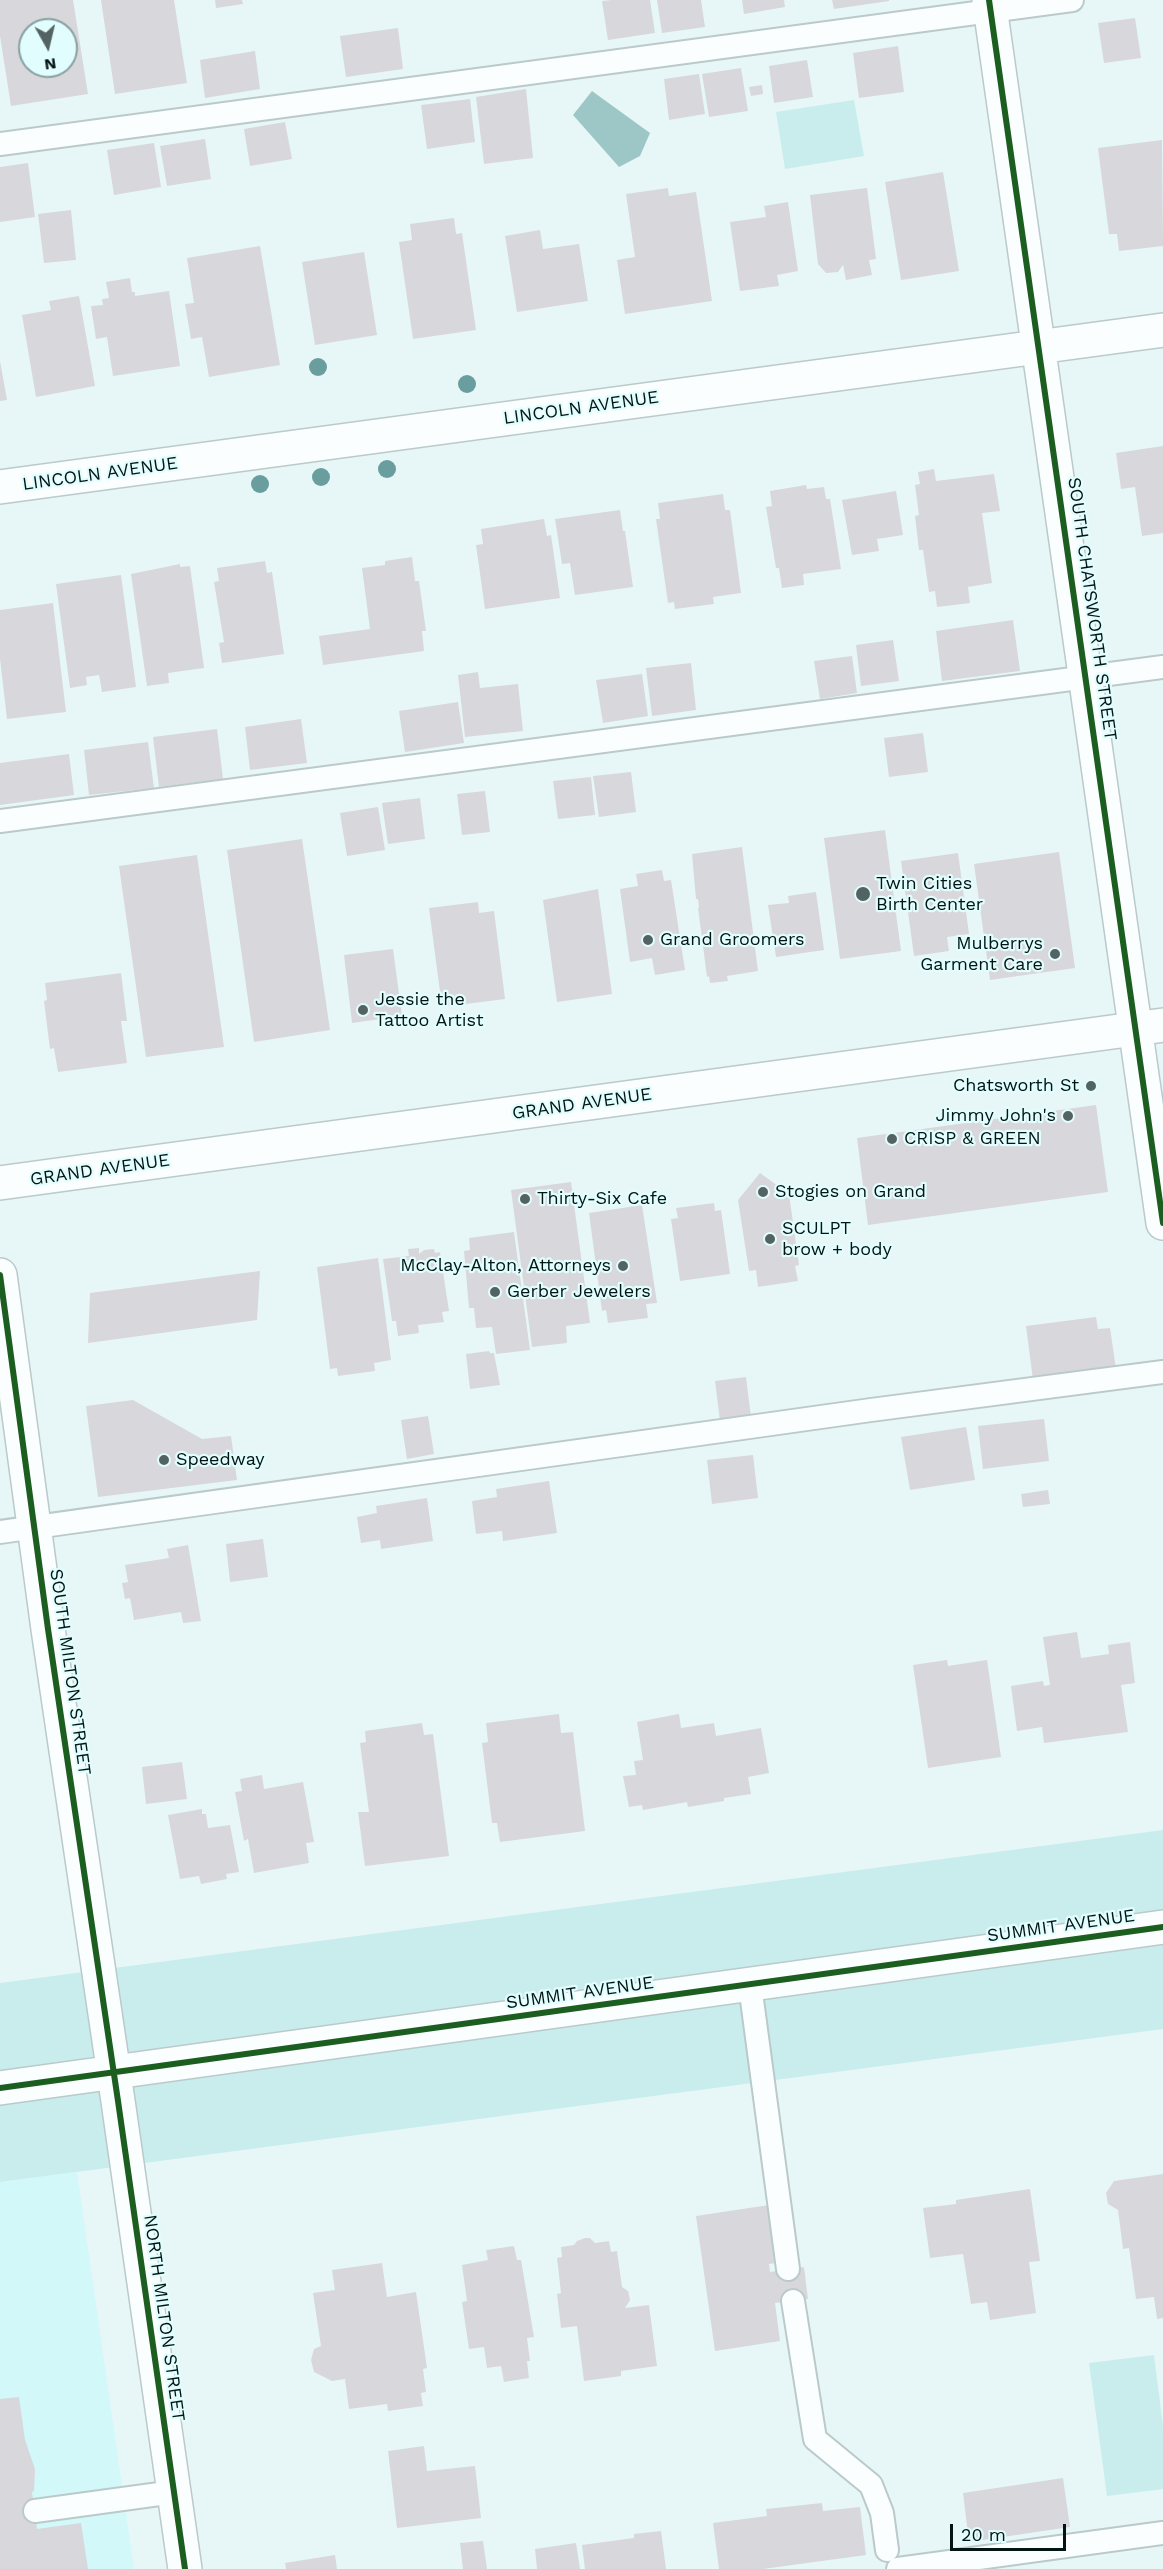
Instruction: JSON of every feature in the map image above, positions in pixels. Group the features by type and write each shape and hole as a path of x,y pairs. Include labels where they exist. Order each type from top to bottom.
{"street":[{"name":"SOUTH CHATSWORTH STREET","path":"990,5 1086,677 1149,1027 1163,1223"},
{"name":"LINCOLN AVENUE","path":"0,487 1163,330"},
{"name":"GRAND AVENUE","path":"0,1183 1149,1027"},
{"name":"SOUTH MILTON STREET","path":"0,1275 34,1528 114,2072"},
{"name":"SUMMIT AVENUE","path":"0,2088 1163,1927"},
{"name":"NORTH MILTON STREET","path":"114,2072 185,2569"}],"lane":[{"path":"0,144 990,5 1072,0"},
{"path":"0,821 1163,667"},
{"path":"0,1532 871,1410 1163,1372"},
{"path":"750,1985 788,2269"},
{"path":"793,2301 815,2439 871,2485 882,2513 893,2559 1163,2533"},
{"path":"35,2511 174,2492"}],"shaded area":[{"path":"592,91 650,133 640,156 619,167 573,115"},
{"path":"854,100 864,156 785,169 776,112"},
{"path":"1163,1830 1163,2029 0,2182 0,1983"},
{"path":"77,2172 134,2569 0,2569 0,2182"},
{"path":"1154,2355 1163,2426 1163,2489 1107,2496 1089,2363"}],"building":[{"path":"0,0 73,0 76,18 18,18 18,78 78,78 78,31 88,94 11,106 0,36"},
{"path":"101,0 174,0 187,83 115,94"},
{"path":"215,0 242,0 243,4 216,8"},
{"path":"650,0 655,33 608,40 602,1"},
{"path":"657,0 701,0 705,27 662,33"},
{"path":"742,0 784,0 785,7 744,14"},
{"path":"832,0 889,0 889,1 834,9"},
{"path":"1135,18 1141,58 1104,63 1098,23"},
{"path":"398,28 403,69 346,77 340,36"},
{"path":"898,46 904,92 859,98 853,53"},
{"path":"255,51 260,89 205,98 200,60"},
{"path":"807,60 813,97 774,103 769,66"},
{"path":"741,68 748,111 709,117 702,74"},
{"path":"699,74 705,114 669,120 664,79"},
{"path":"762,85 763,94 751,96 749,87"},
{"path":"526,89 533,158 484,164 476,97"},
{"path":"470,99 475,142 427,149 421,105"},
{"path":"285,122 292,159 250,166 244,129"},
{"path":"205,139 211,179 167,186 160,146"},
{"path":"1162,140 1163,246 1119,251 1117,234 1109,234 1098,148"},
{"path":"154,143 161,187 114,195 107,150"},
{"path":"28,163 35,217 0,222 0,167"},
{"path":"943,172 959,271 901,280 885,182"},
{"path":"668,188 669,196 696,192 712,301 625,314 617,260 635,257 626,194"},
{"path":"867,188 876,259 869,260 872,275 846,280 843,265 838,272 826,273 818,264 810,195"},
{"path":"788,202 798,271 777,275 779,286 740,291 730,222 766,217 764,206"},
{"path":"71,210 76,260 44,263 38,214"},
{"path":"454,218 456,234 462,233 476,330 413,339 399,242 412,240 410,224"},
{"path":"540,230 543,249 579,244 588,301 517,312 505,236"},
{"path":"260,246 280,365 209,377 202,337 191,339 185,304 194,303 187,258"},
{"path":"364,252 377,335 315,345 302,262"},
{"path":"130,278 132,292 135,292 135,296 169,291 180,366 113,376 107,337 96,339 91,306 103,305 102,299 109,298 106,282"},
{"path":"79,296 95,386 36,397 22,315 51,310 49,301"},
{"path":"0,361 7,400 0,401"},
{"path":"1163,446 1163,533 1142,536 1135,487 1121,489 1116,453"},
{"path":"934,469 936,481 994,474 1000,511 982,513 992,583 968,587 970,603 937,607 935,591 929,592 923,550 919,550 915,516 919,515 915,485 920,484 918,472"},
{"path":"806,485 807,489 824,487 826,499 830,499 841,569 803,574 804,585 782,588 779,568 776,568 766,507 772,506 770,491"},
{"path":"896,491 903,535 877,539 879,551 852,555 842,500"},
{"path":"723,494 725,510 730,510 741,593 713,597 714,604 675,609 674,602 668,603 656,519 660,519 658,503"},
{"path":"620,510 633,587 575,595 570,563 562,564 555,519"},
{"path":"544,519 547,536 551,535 560,598 485,609 476,545 483,544 481,529"},
{"path":"412,557 415,581 419,581 426,631 422,631 424,651 323,665 319,636 370,629 362,568 385,565 385,561"},
{"path":"265,561 267,573 272,572 284,654 222,663 219,643 224,642 214,582 219,581 217,568"},
{"path":"180,564 180,567 190,566 204,668 168,673 169,683 147,686 131,574"},
{"path":"121,575 136,687 102,692 99,675 86,677 87,685 70,688 56,584"},
{"path":"53,603 66,712 7,719 0,659 0,610"},
{"path":"1013,620 1020,671 942,681 936,631"},
{"path":"893,640 899,681 861,686 856,645"},
{"path":"852,656 857,693 820,699 814,661"},
{"path":"691,663 696,710 652,716 646,668"},
{"path":"478,672 480,688 518,684 523,731 465,737 458,675"},
{"path":"642,674 648,716 603,723 596,680"},
{"path":"458,702 464,743 405,752 399,711"},
{"path":"301,719 307,763 250,770 245,727"},
{"path":"217,729 223,779 159,787 153,737"},
{"path":"923,733 928,772 889,777 884,738"},
{"path":"148,742 154,788 89,795 84,750"},
{"path":"69,754 74,795 0,805 0,763"},
{"path":"631,772 636,812 599,817 593,776"},
{"path":"591,777 595,815 558,819 553,781"},
{"path":"485,791 490,832 462,835 457,794"},
{"path":"420,798 425,839 388,844 382,803"},
{"path":"378,807 385,850 347,856 340,813"},
{"name":"Twin Cities Birth Center","path":"885,830 901,951 840,959 824,838"},
{"path":"302,839 330,1030 254,1042 227,850"},
{"path":"742,847 758,971 727,976 728,981 710,983 709,976 707,977 698,899 696,899 692,854"},
{"path":"1059,852 1075,968 990,980 974,864"},
{"path":"958,853 969,934 947,937 949,951 914,956 901,861"},
{"path":"197,855 224,1047 146,1057 119,866"},
{"path":"662,870 664,881 671,880 685,970 655,975 652,958 630,962 620,889 638,886 636,874"},
{"path":"598,889 612,994 557,1002 543,900"},
{"path":"816,892 824,950 776,957 768,905 789,903 788,896"},
{"path":"478,902 479,913 494,911 505,999 442,1007 429,908"},
{"path":"393,949 402,1016 352,1023 344,955"},
{"path":"121,973 127,1021 121,1021 127,1063 58,1072 54,1048 50,1049 44,1001 47,1000 45,983"},
{"path":"1096,1105 1108,1192 868,1225 857,1138"},
{"path":"760,1173 789,1194 799,1265 795,1266 798,1281 758,1287 756,1270 749,1271 738,1200"},
{"path":"571,1182 590,1323 566,1326 567,1343 532,1347 511,1190"},
{"path":"714,1203 715,1211 721,1210 730,1274 680,1281 671,1219 678,1218 676,1208"},
{"name":"McClay-Alton, Attorneys","path":"642,1205 657,1303 646,1304 648,1318 608,1323 606,1310 602,1311 589,1213"},
{"name":"Gerber Jewelers","path":"514,1232 530,1350 496,1354 492,1327 476,1328 474,1308 469,1308 464,1251 470,1250 469,1238"},
{"path":"419,1248 419,1254 424,1250 434,1249 435,1253 440,1252 449,1311 442,1312 444,1322 418,1325 419,1333 398,1336 396,1321 392,1321 383,1259 409,1256 408,1249"},
{"path":"378,1258 391,1360 374,1363 375,1371 338,1376 337,1368 330,1369 317,1267"},
{"path":"260,1271 257,1320 88,1343 90,1293"},
{"path":"1096,1317 1098,1329 1110,1328 1116,1369 1033,1380 1026,1326"},
{"path":"489,1351 494,1353 500,1385 470,1389 466,1354"},
{"path":"746,1377 751,1417 720,1421 715,1381"},
{"name":"Speedway","path":"133,1400 202,1439 231,1436 237,1480 98,1497 86,1406"},
{"path":"428,1416 434,1454 407,1459 401,1420"},
{"path":"1044,1419 1049,1461 983,1469 978,1426"},
{"path":"966,1427 975,1480 910,1490 901,1437"},
{"path":"753,1455 758,1498 712,1504 707,1460"},
{"path":"549,1481 557,1533 503,1541 502,1531 476,1534 472,1501 497,1497 496,1489"},
{"path":"1048,1490 1050,1504 1023,1507 1021,1494"},
{"path":"427,1498 433,1541 381,1549 380,1540 361,1543 357,1517 377,1513 376,1506"},
{"path":"263,1539 268,1577 230,1582 226,1544"},
{"path":"188,1545 201,1621 183,1623 181,1612 134,1620 130,1598 125,1599 122,1583 128,1582 125,1565 169,1558 167,1549"},
{"path":"1077,1632 1081,1658 1109,1654 1108,1645 1130,1642 1135,1683 1121,1685 1128,1732 1044,1743 1042,1727 1017,1731 1011,1686 1043,1681 1044,1686 1050,1685 1043,1637"},
{"path":"947,1660 948,1666 987,1660 1001,1757 928,1768 913,1665"},
{"path":"559,1714 561,1733 573,1732 585,1831 500,1842 497,1823 492,1823 482,1743 488,1742 486,1723"},
{"path":"679,1714 681,1728 714,1723 716,1736 761,1728 769,1773 748,1777 751,1794 688,1807 687,1802 643,1810 642,1805 629,1807 623,1776 636,1775 634,1761 643,1760 637,1722"},
{"path":"422,1723 424,1735 433,1734 449,1856 365,1866 358,1812 369,1812 360,1743 366,1742 365,1731"},
{"path":"182,1762 187,1799 146,1804 142,1767"},
{"path":"262,1775 264,1789 303,1782 314,1842 306,1843 309,1863 254,1873 248,1839 244,1841 235,1792 242,1791 240,1779"},
{"path":"202,1809 202,1814 206,1814 208,1828 230,1825 239,1872 226,1874 227,1879 201,1884 199,1876 180,1879 168,1815"},
{"path":"1163,2174 1163,2318 1157,2319 1154,2297 1136,2299 1129,2248 1123,2249 1118,2210 1108,2204 1106,2193 1114,2181"},
{"path":"1030,2189 1040,2261 1029,2262 1036,2313 990,2320 987,2302 971,2304 963,2254 930,2258 923,2208 956,2204 956,2200"},
{"path":"769,2205 777,2263 769,2264 770,2272 804,2267 808,2299 775,2303 780,2341 715,2351 696,2216"},
{"path":"585,2238 590,2238 595,2243 609,2241 611,2252 617,2251 622,2287 628,2291 630,2300 625,2308 649,2305 657,2366 621,2371 621,2376 584,2381 577,2326 561,2328 557,2294 561,2293 557,2258 562,2257 561,2247 574,2245"},
{"path":"514,2246 517,2260 521,2260 534,2337 527,2338 530,2361 527,2361 529,2378 504,2382 501,2366 487,2368 484,2347 469,2349 462,2302 467,2301 462,2265 488,2260 486,2250"},
{"path":"382,2263 387,2297 416,2292 427,2368 423,2369 426,2392 421,2393 423,2406 388,2411 387,2404 349,2409 345,2379 332,2381 314,2372 311,2360 314,2349 321,2346 313,2293 335,2290 332,2270"},
{"path":"19,2397 25,2440 35,2469 34,2491 32,2492 37,2529 81,2523 88,2569 0,2569 0,2399"},
{"path":"424,2446 427,2471 475,2466 481,2518 397,2528 388,2451"},
{"path":"1063,2478 1070,2527 969,2542 963,2493"},
{"path":"822,2503 823,2511 860,2507 866,2555 763,2569 719,2569 713,2523 767,2516 766,2509"},
{"path":"661,2531 666,2569 585,2569 582,2545 634,2538 634,2534"},
{"path":"483,2541 487,2569 463,2569 460,2543"},
{"path":"576,2543 580,2569 537,2569 535,2549"},
{"path":"335,2555 337,2569 286,2569 285,2563"}],"cycle path":[{"path":"989,0 1163,1223"},
{"path":"0,1275 48,1629 185,2569"},
{"path":"0,2088 1163,1927"}],"place":[{"name":"Twin Cities Birth Center","path":"863,894"},
{"name":"Grand Groomers","path":"648,940"},
{"name":"Mulberrys Garment Care","path":"1055,954"},
{"name":"Jessie the Tattoo Artist","path":"363,1010"},
{"name":"Chatsworth St","path":"1091,1086"},
{"name":"Jimmy John's","path":"1068,1116"},
{"name":"CRISP & GREEN","path":"892,1139"},
{"name":"Stogies on Grand","path":"763,1192"},
{"name":"Thirty-Six Cafe","path":"525,1199"},
{"name":"SCULPT brow + body","path":"770,1239"},
{"name":"McClay-Alton, Attorneys","path":"623,1266"},
{"name":"Gerber Jewelers","path":"495,1292"},
{"name":"Speedway","path":"164,1460"}]}
